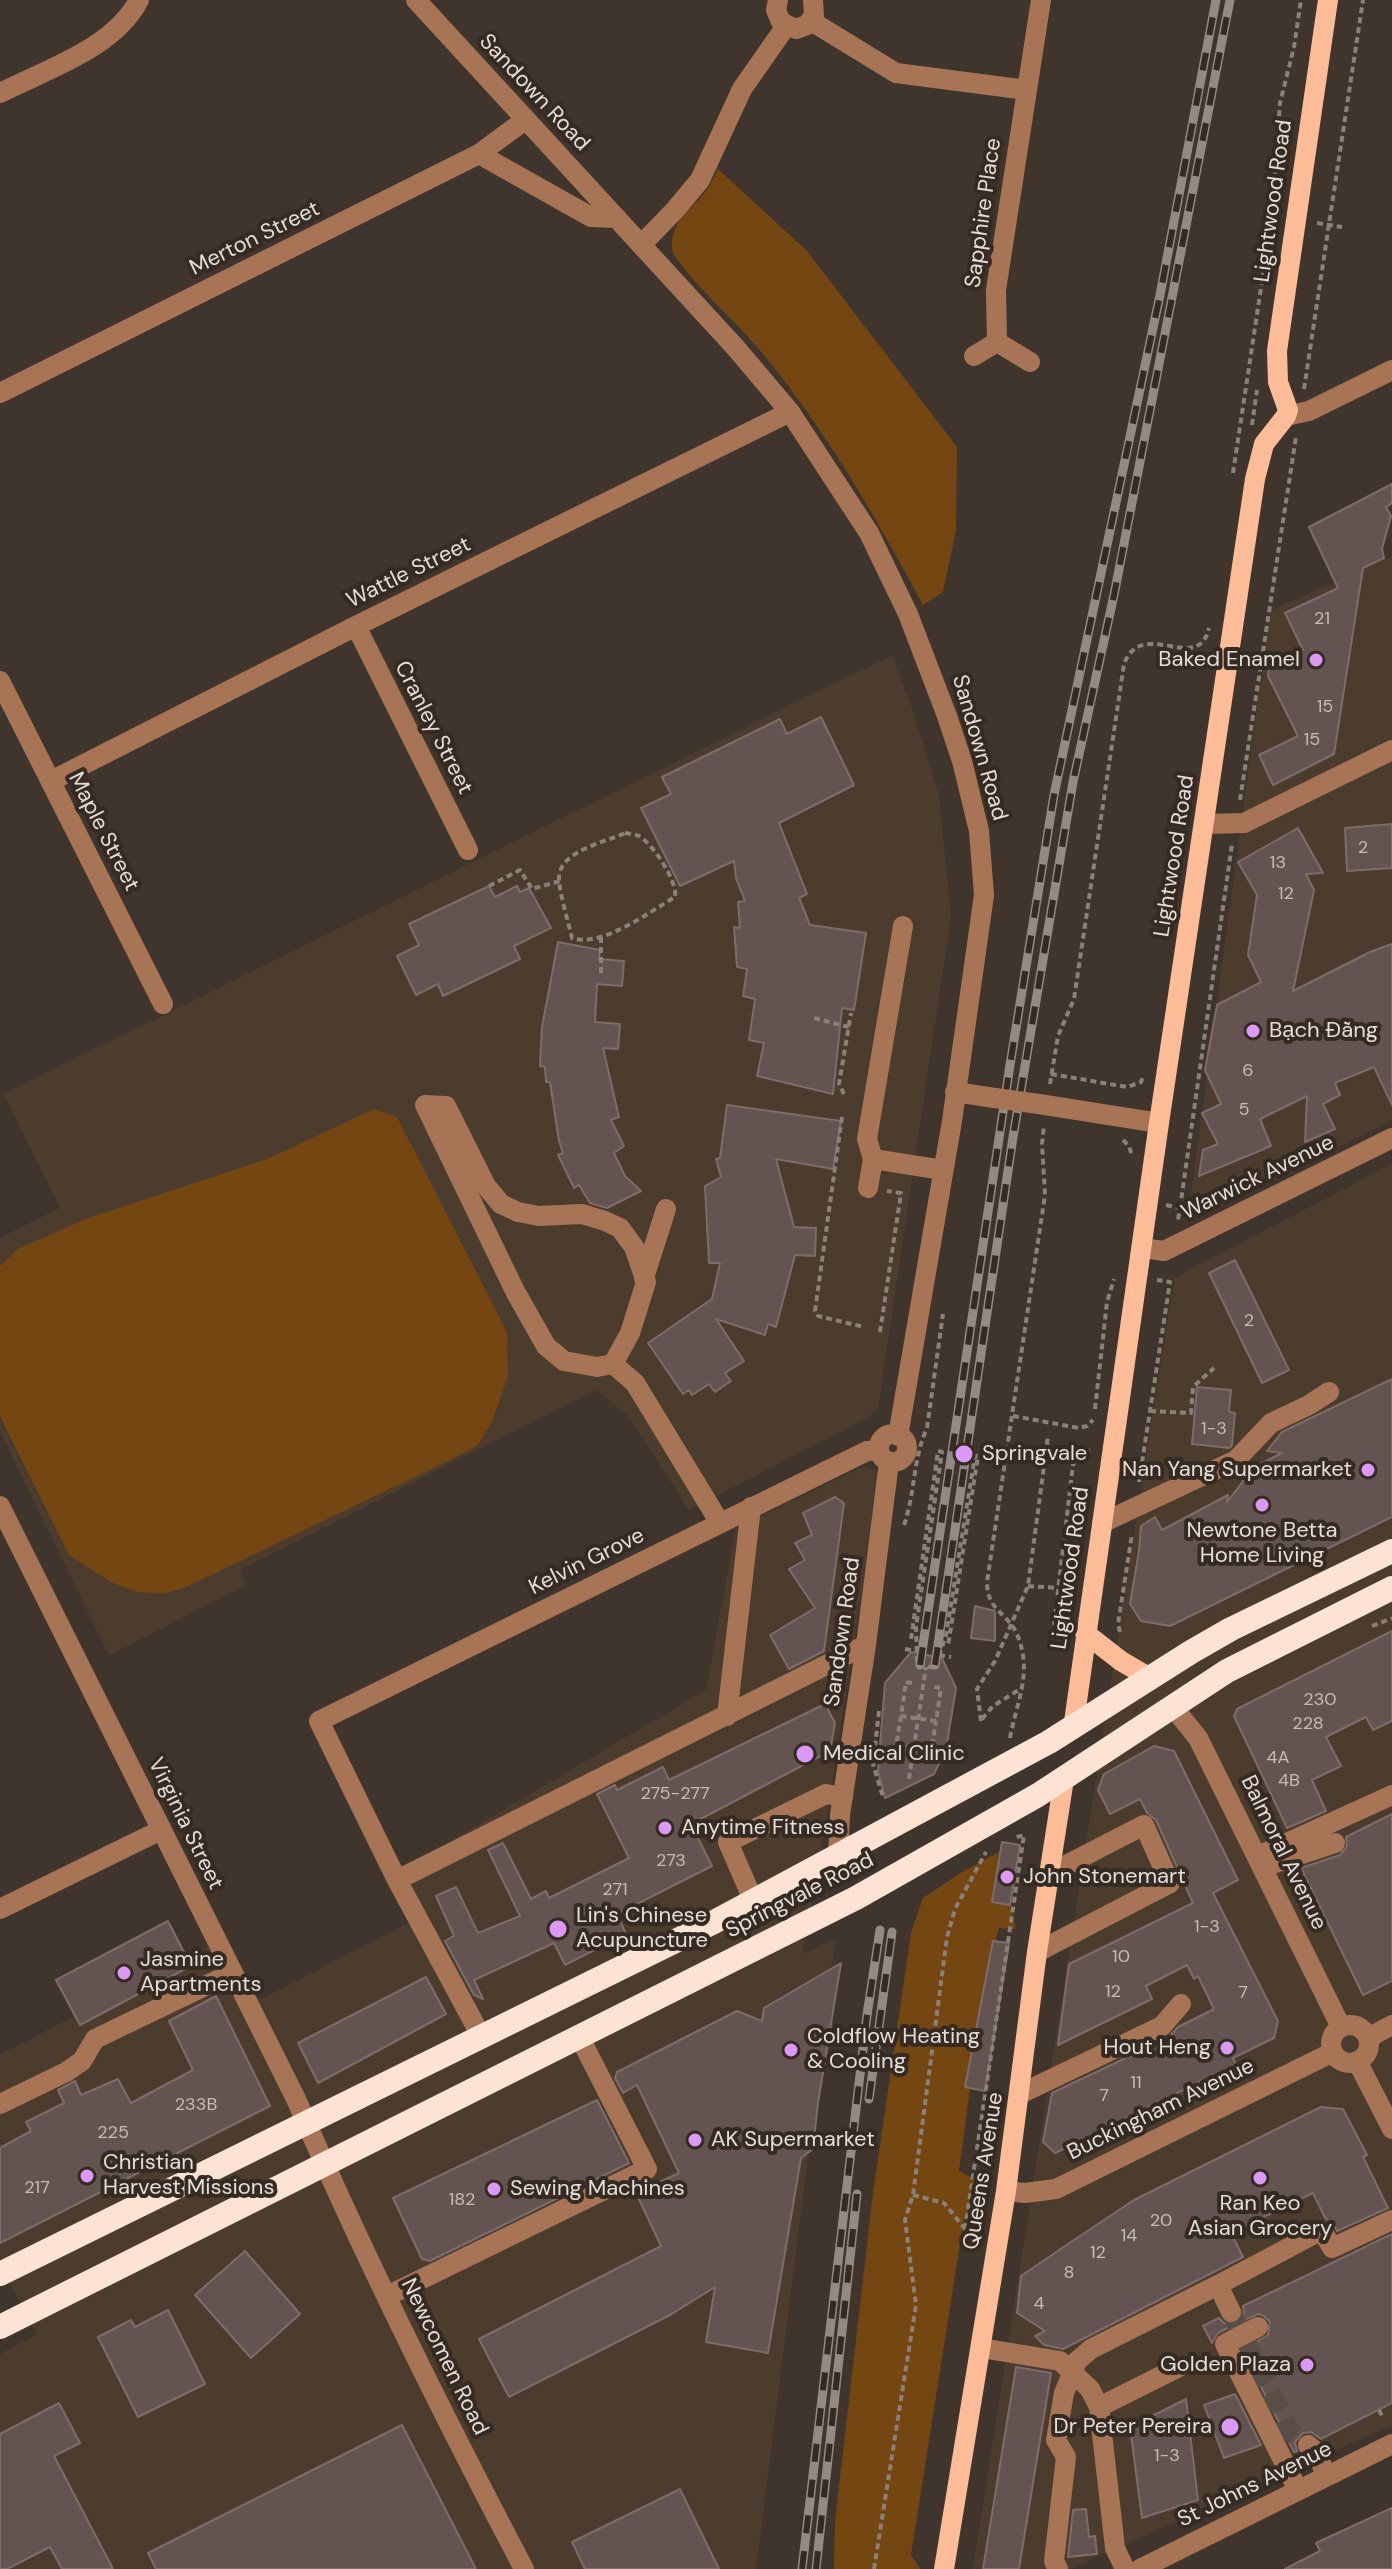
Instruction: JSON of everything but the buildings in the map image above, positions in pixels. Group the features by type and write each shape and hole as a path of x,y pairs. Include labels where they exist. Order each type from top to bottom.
{"highway":[{"name":"Springvale Road","path":"0,2274 754,1902 1073,1729 1231,1629 1392,1551"},
{"name":"Springvale Road","path":"0,2327 856,1898 1064,1779 1263,1651 1392,1588"},
{"path":"1064,1779 1073,1729"}],"main road":[{"name":"Lightwood Road","path":"1073,1729 1255,479 1264,444 1293,415 1278,382 1277,351 1328,0"},
{"path":"1085,1633 1121,1661 1150,1678"},
{"name":"Queens Avenue","path":"944,2569 1006,2191 1037,1952 1064,1779"}],"street":[{"path":"0,93 104,40 130,16 139,0"},
{"name":"Sandown Road","path":"416,0 743,355 790,412 869,533 908,614 947,716 979,831 984,900 898,1436"},
{"path":"778,0 777,16 786,26 796,29 811,21 815,10 813,0"},
{"name":"Sapphire Place","path":"997,342 996,290 1041,0"},
{"path":"811,21 896,73 1027,90"},
{"path":"641,245 700,180 742,89 786,26"},
{"name":"Merton Street","path":"0,393 479,154 525,120"},
{"path":"479,154 591,217 617,218"},
{"path":"974,356 997,342 1030,362"},
{"path":"1293,415 1309,411 1392,370"},
{"name":"Wattle Street","path":"51,781 356,626 790,412"},
{"name":"Cranley Street","path":"356,626 468,850"},
{"name":"Maple Street","path":"0,681 163,1004"},
{"path":"1205,824 1244,823 1392,750"},
{"path":"868,1188 873,1159 867,1139 903,926"},
{"path":"955,1092 995,1098 1043,1111 1159,1123"},
{"path":"425,1105 446,1106 486,1186 501,1204 539,1216 582,1214 620,1228 634,1247 646,1282 630,1333 613,1364 597,1367 564,1361 546,1346 515,1291 425,1105"},
{"name":"Warwick Avenue","path":"1142,1248 1164,1251 1392,1138"},
{"path":"873,1159 943,1170"},
{"path":"644,1278 666,1209"},
{"path":"613,1364 635,1383 720,1523"},
{"path":"1102,1523 1236,1460 1271,1423 1329,1392"},
{"name":"Kelvin Grove","path":"397,1880 319,1721 867,1451 884,1456 884,1437 898,1436"},
{"name":"Sandown Road","path":"838,1857 843,1797 866,1645 884,1456"},
{"name":"Virginia Street","path":"0,1506 306,2121 324,2165"},
{"path":"727,1716 751,1507"},
{"path":"481,2036 397,1880 866,1645"},
{"name":"Balmoral Avenue","path":"1173,1707 1198,1738 1341,2027"},
{"path":"754,1902 728,1842 826,1794 843,1797"},
{"path":"1261,1861 1392,1795"},
{"path":"1037,1952 1170,1883 1144,1825 1049,1874"},
{"path":"0,1909 161,1830"},
{"path":"1261,1861 1335,1843"},
{"path":"0,2104 66,2072 82,2061 95,2039 232,1973"},
{"path":"1020,2094 1162,2026 1181,2004"},
{"path":"1354,2025 1368,2038 1366,2054 1357,2061 1341,2061 1333,2052 1331,2040 1341,2027 1354,2025"},
{"path":"1368,2038 1392,2025"},
{"path":"387,2296 647,2169 579,2036"},
{"name":"Buckingham Avenue","path":"1006,2191 1025,2193 1056,2189 1333,2052"},
{"path":"1357,2061 1392,2129"},
{"name":"Newcomen Road","path":"324,2165 524,2569"},
{"path":"1058,2569 1054,2561 1066,2457 1056,2440 1064,2393 1077,2361 1091,2349 1322,2230 1332,2248 1392,2220"},
{"path":"1218,2285 1231,2312"},
{"path":"1258,2327 1225,2344 1298,2490"},
{"path":"981,2348 1060,2361 1090,2389 1099,2407 1115,2548 1125,2569"},
{"path":"1099,2407 1179,2367"},
{"name":"St Johns Avenue","path":"1140,2569 1392,2444"},
{"path":"1308,2445 1315,2451 1327,2476"}],"path":[{"path":"1231,486 1272,215 1280,103 1294,47 1301,0"},
{"path":"1180,1208 1293,415 1363,0"},
{"path":"1251,430 1257,388"},
{"path":"1005,1767 1023,1687 1024,1657 1011,1623 992,1605 987,1582 1045,1195 1043,1111 1058,1036 1074,999 1124,664 1132,650 1148,643 1197,647 1207,637 1209,627"},
{"path":"625,833 639,836 671,876 675,897 601,937 577,941 572,938 560,881 564,864 573,855 625,833"},
{"path":"489,886 520,870 532,889 560,881"},
{"path":"601,937 601,973"},
{"path":"844,1094 839,1084 851,1013"},
{"path":"814,1018 849,1027"},
{"path":"1051,1074 1127,1087 1141,1082 1145,1074"},
{"path":"1036,1125 1043,1111"},
{"path":"1043,1111 1057,1127"},
{"path":"842,1117 815,1311 818,1316 864,1327"},
{"path":"1113,1136 1129,1146 1131,1163"},
{"path":"833,1183 901,1193 880,1332"},
{"path":"1092,1431 1107,1302 1116,1273"},
{"path":"1124,1639 1118,1624 1170,1282 1138,1277"},
{"path":"901,1537 912,1503 922,1440 927,1428 945,1302"},
{"path":"1150,1411 1191,1413 1193,1387 1214,1368"},
{"path":"1013,1416 1079,1428 1093,1420"},
{"path":"1023,1687 993,1706 981,1721 977,1689 983,1675 995,1661 1028,1586 1048,1436"},
{"path":"1054,1625 1073,1465 1079,1455 1090,1451 1091,1442"},
{"path":"911,1639 938,1451 942,1452 916,1627 917,1665 926,1667 935,1668 946,1635 975,1456 978,1456 948,1646"},
{"path":"1028,1586 1058,1588"},
{"path":"905,1649 916,1651"},
{"path":"939,1655 951,1657"},
{"path":"909,1779 926,1667"},
{"path":"902,1753 895,1752 906,1682 912,1683"},
{"path":"923,1757 930,1758 936,1721 941,1688 934,1687"},
{"path":"878,1705 874,1772 883,1797"},
{"path":"901,1716 936,1721"},
{"path":"874,2569 916,2305 905,2220 913,2195 950,1923 988,1849 995,1818"},
{"path":"965,2229 1024,1835 1010,1839"},
{"path":"913,2195 944,2203 970,2235 998,2240"},
{"path":"1379,2410 1383,2418"}],"shaded area":[{"path":"718,169 807,251 957,447 956,530 943,592 923,605 867,505 805,409 758,348 692,278 673,253 672,242 677,224 709,187"},
{"path":"1392,556 1392,1120 1209,1213 1188,1216 1270,611"},
{"path":"892,655 939,795 951,915 878,1409 870,1416 689,1510 628,1415 595,1390 240,1570 246,1585 109,1655 0,1432 0,1238 60,1208 4,1094"},
{"path":"374,1109 397,1117 507,1332 508,1376 492,1422 478,1445 184,1588 164,1593 137,1592 111,1582 69,1555 0,1416 0,1266 18,1249 88,1218 267,1159"},
{"path":"1392,1164 1392,2425 1070,2569 973,2569 1174,1278"},
{"path":"864,1466 876,1470 879,1478 824,1835 802,1954 835,1940 756,2569 0,2569 0,2354 37,2334 0,2264 0,2055 211,1945 246,2007 418,1918 397,1873 706,1690 736,1528"},
{"path":"1001,1851 993,1902 1010,1905 1016,1929 999,1928 987,1972 966,2087 970,2088 959,2171 978,2181 970,2223 964,2218 911,2555 920,2569 834,2569 835,2521 873,2193 911,1933 923,1898"}],"tunnel":[{"path":"1231,2312 1290,2431 1308,2445"}],"railway":[{"path":"920,1665 1054,795 1160,295 1216,0"},
{"path":"935,1665 1013,1137 1073,782 1114,595 1230,0"},
{"path":"802,2569 867,2015 880,1930"},
{"path":"869,2099 892,1932"},
{"path":"816,2569 857,2194"}],"place":[{"name":"Baked Enamel","path":"1316,660"},
{"name":"Bạch Đằng","path":"1253,1031"},
{"name":"Springvale","path":"964,1454"},
{"name":"Nan Yang Supermarket","path":"1368,1470"},
{"name":"Newtone Betta Home Living","path":"1262,1505"},
{"name":"Medical Clinic","path":"805,1754"},
{"name":"Anytime Fitness","path":"665,1828"},
{"name":"John Stonemart","path":"1007,1877"},
{"name":"Lin's Chinese Acupuncture","path":"558,1929"},
{"name":"Jasmine Apartments","path":"124,1973"},
{"name":"Hout Heng","path":"1227,2048"},
{"name":"Coldflow Heating & Cooling","path":"791,2050"},
{"name":"AK Supermarket","path":"695,2140"},
{"name":"Christian Harvest Missions","path":"87,2176"},
{"name":"Ran Keo Asian Grocery","path":"1260,2178"},
{"name":"Sewing Machines","path":"494,2189"},
{"name":"Golden Plaza","path":"1307,2365"},
{"name":"Dr Peter Pereira","path":"1230,2427"}]}
